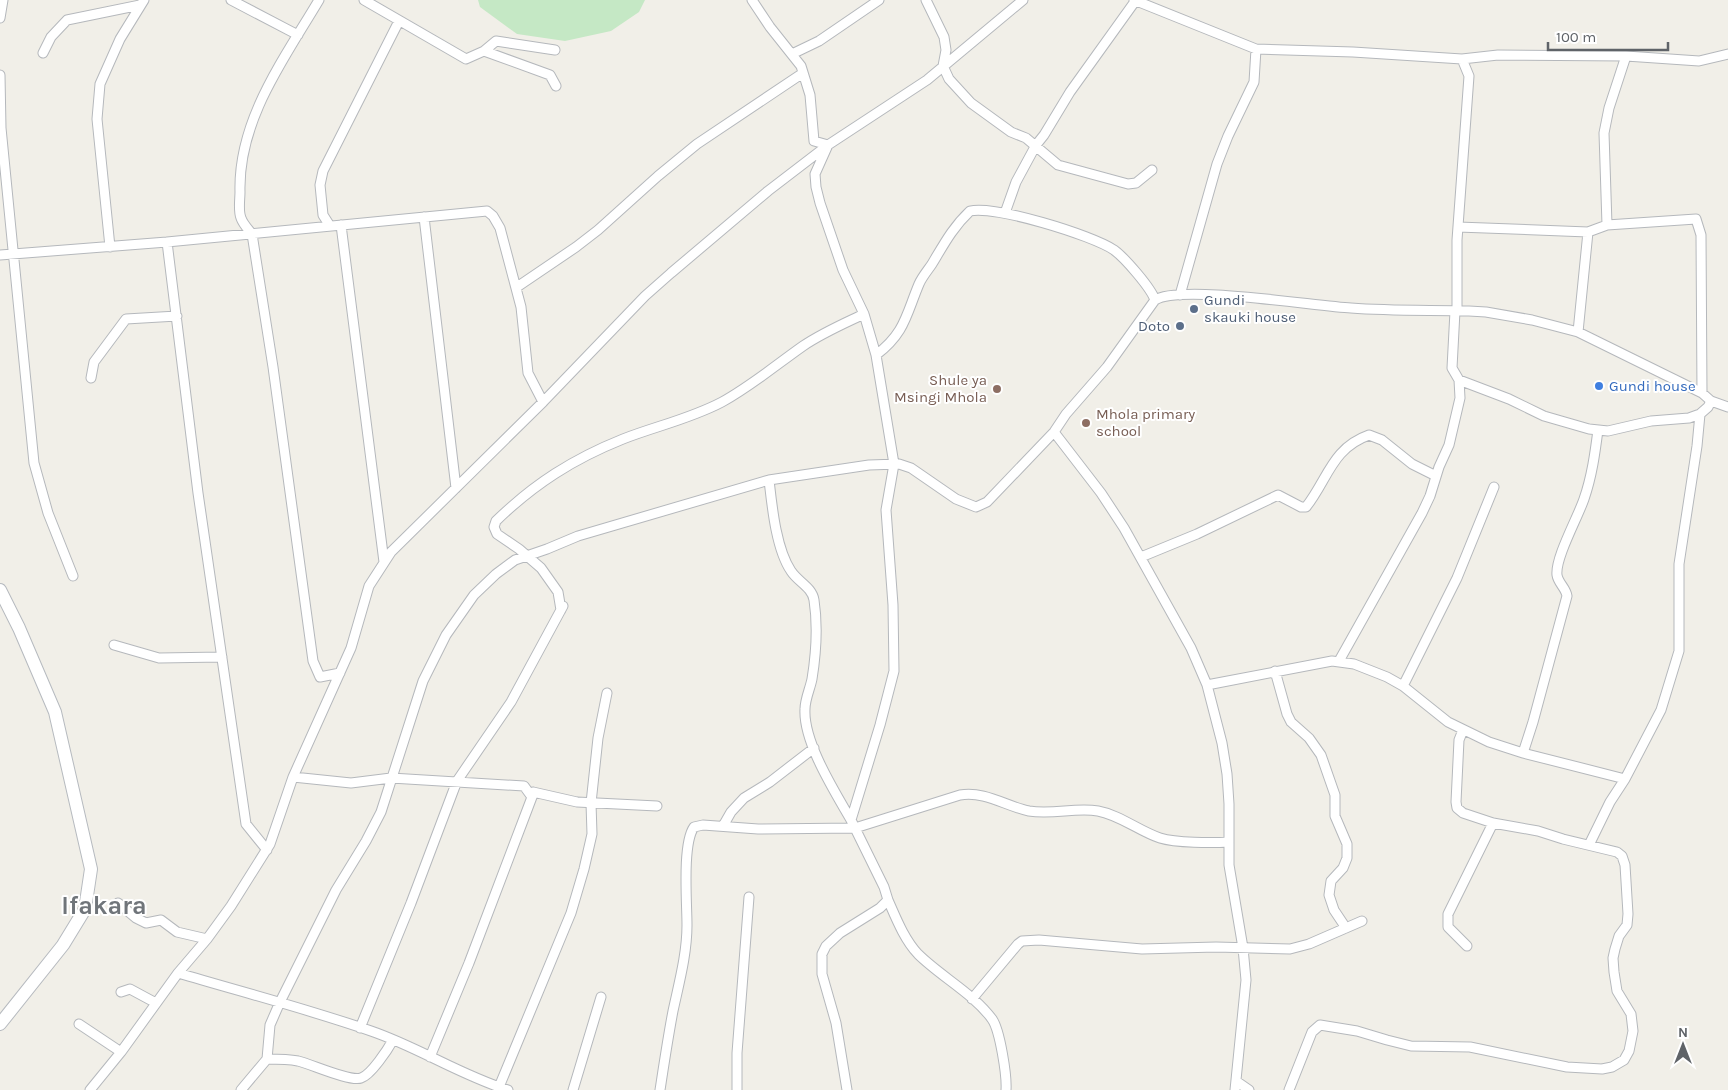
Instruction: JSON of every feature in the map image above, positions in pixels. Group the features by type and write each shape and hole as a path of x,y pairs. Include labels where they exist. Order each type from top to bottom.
{"main road":[{"path":"0,590 55,712 91,869 85,909 63,945 0,1024"}],"street":[{"path":"0,18 3,0"},
{"path":"231,0 298,35"},
{"path":"319,0 260,103 246,139 240,170 240,217 252,234 313,661 320,677 340,672"},
{"path":"364,0 466,59 484,51 496,41 555,50"},
{"path":"752,0 770,27 796,59 803,73 812,108 814,140 828,145"},
{"path":"792,54 820,41 879,0"},
{"path":"926,0 944,37 946,50 943,66 949,78 971,103 1001,126 1026,138 1058,165 1123,183 1136,182 1152,170"},
{"path":"90,1090 121,1052 178,973 207,939 267,850 293,777 351,648 369,586 392,552 543,402 645,296 768,191 828,145 926,80 1023,0"},
{"path":"1004,213 1016,182 1036,145 1070,92 1135,0 1256,49 1353,52 1462,60 1498,55 1626,56 1698,61 1728,54"},
{"path":"43,52 51,37 67,20 142,3"},
{"path":"110,246 97,119 100,84 120,39 142,3"},
{"path":"330,226 323,215 320,184 322,171 399,21"},
{"path":"1180,295 1217,164 1254,82 1256,49"},
{"path":"484,51 550,76 556,86"},
{"path":"1607,224 1604,133 1609,108 1626,56"},
{"path":"1340,661 1422,513 1453,433 1460,398 1459,380 1452,368 1456,311 1458,227 1468,83 1468,76 1462,60"},
{"path":"517,287 598,230 697,144 803,73"},
{"path":"0,75 1,128 34,463 48,513 73,576"},
{"path":"828,145 815,174 816,187 844,270 864,314 876,355 894,464 886,510 894,605 894,671 853,824"},
{"path":"876,355 889,345 898,334 909,314 920,282 950,232 970,211 974,210 994,210 1063,228 1102,243 1115,251 1150,289 1155,300"},
{"path":"0,255 167,242 487,211 493,216 500,228 521,307 528,373 543,402"},
{"path":"424,217 456,488"},
{"path":"1458,227 1588,232 1607,224 1696,219 1701,235 1702,393"},
{"path":"341,225 384,562"},
{"path":"1578,332 1588,232"},
{"path":"167,242 198,493 246,824 267,850"},
{"path":"241,1090 267,1059 270,1025 280,1002 336,890 366,842 381,812 423,681 446,635 474,595 508,565 578,536 769,480 869,465 894,464 912,468 956,499 974,506 980,506 996,494 1054,432 1066,414 1107,366 1155,300 1167,295 1214,295 1352,308 1486,312 1532,320 1578,332 1702,393 1711,401 1728,407"},
{"path":"360,1028 457,782 511,702 563,606 558,592 541,568 498,534 494,527 496,521 529,490 574,462 610,445 688,418 723,401 829,330 864,314"},
{"path":"91,378 94,362 126,319 177,316"},
{"path":"1459,380 1509,399 1544,416 1589,430 1608,431 1651,421 1689,418 1700,414 1711,401"},
{"path":"1589,845 1610,802 1625,779 1661,710 1679,651 1679,564 1700,414"},
{"path":"1523,753 1567,596 1566,590 1558,580 1557,569 1587,489 1598,430"},
{"path":"1054,432 1101,493 1141,557 1190,648 1207,685 1222,743 1227,774 1229,804 1228,842 1246,980 1236,1085 1249,1090"},
{"path":"1141,557 1197,534 1278,495 1301,507 1306,507 1322,484 1335,459 1353,444 1369,435 1382,440 1412,464 1436,476"},
{"path":"769,480 775,526 786,561 790,571 810,591 814,598 816,636 812,677 805,710 806,721 814,748 824,773 853,824 884,887 902,930 916,952 937,972 972,999 993,1020 1002,1053 1006,1090"},
{"path":"1403,686 1457,578 1494,487"},
{"path":"114,645 160,658 222,657"},
{"path":"1207,685 1275,671 1340,661 1387,677 1403,686 1448,722 1489,742 1523,753 1625,779"},
{"path":"1275,671 1287,714 1291,722 1309,738 1321,755 1334,795 1335,816 1348,851 1343,868 1331,881 1329,895 1334,910 1346,928"},
{"path":"178,973 280,1002 360,1028 393,1040 503,1089 571,913 584,869 592,834 591,802 598,738 607,693"},
{"path":"1289,1090 1312,1032 1320,1024 1357,1031 1411,1046 1470,1047 1567,1067 1602,1070 1624,1060 1634,1032 1631,1014 1616,992 1613,958 1618,939 1628,923 1629,903 1625,865 1622,856 1618,852 1538,831 1493,823 1463,813 1457,808 1456,791 1459,740 1463,730"},
{"path":"723,826 744,798 770,782 814,748"},
{"path":"293,777 351,783 391,778 524,786 532,796"},
{"path":"430,1057 469,962 533,792 577,802 657,806"},
{"path":"660,1090 684,962 690,835 694,827 723,826 758,829 853,824 954,796 974,793 1029,811 1052,813 1099,811 1113,815 1167,840 1228,842"},
{"path":"1467,946 1448,927 1448,914 1493,823"},
{"path":"737,1090 749,897"},
{"path":"847,1090 836,1023 822,974 821,959 826,946 833,939 880,908 888,900"},
{"path":"118,903 136,918 146,923 161,920 178,932 207,939"},
{"path":"972,999 1014,948 1022,942 1039,940 1142,949 1294,949 1362,920"},
{"path":"121,992 130,989 156,1003"},
{"path":"572,1090 600,997"},
{"path":"79,1024 121,1052"},
{"path":"267,1059 298,1061 341,1076 360,1079 377,1063 393,1040"}],"green space":[{"path":"478,0 645,0 639,12 611,31 565,41 517,34 480,7"}],"place":[{"name":"Gundi skauki house","path":"1194,309"},
{"name":"Doto","path":"1180,326"},
{"name":"Gundi house","path":"1599,386"},
{"name":"Shule ya Msingi Mhola","path":"997,389"},
{"name":"Mhola primary school","path":"1086,423"}],"district":[{"name":"Ifakara","path":"104,905"}]}
